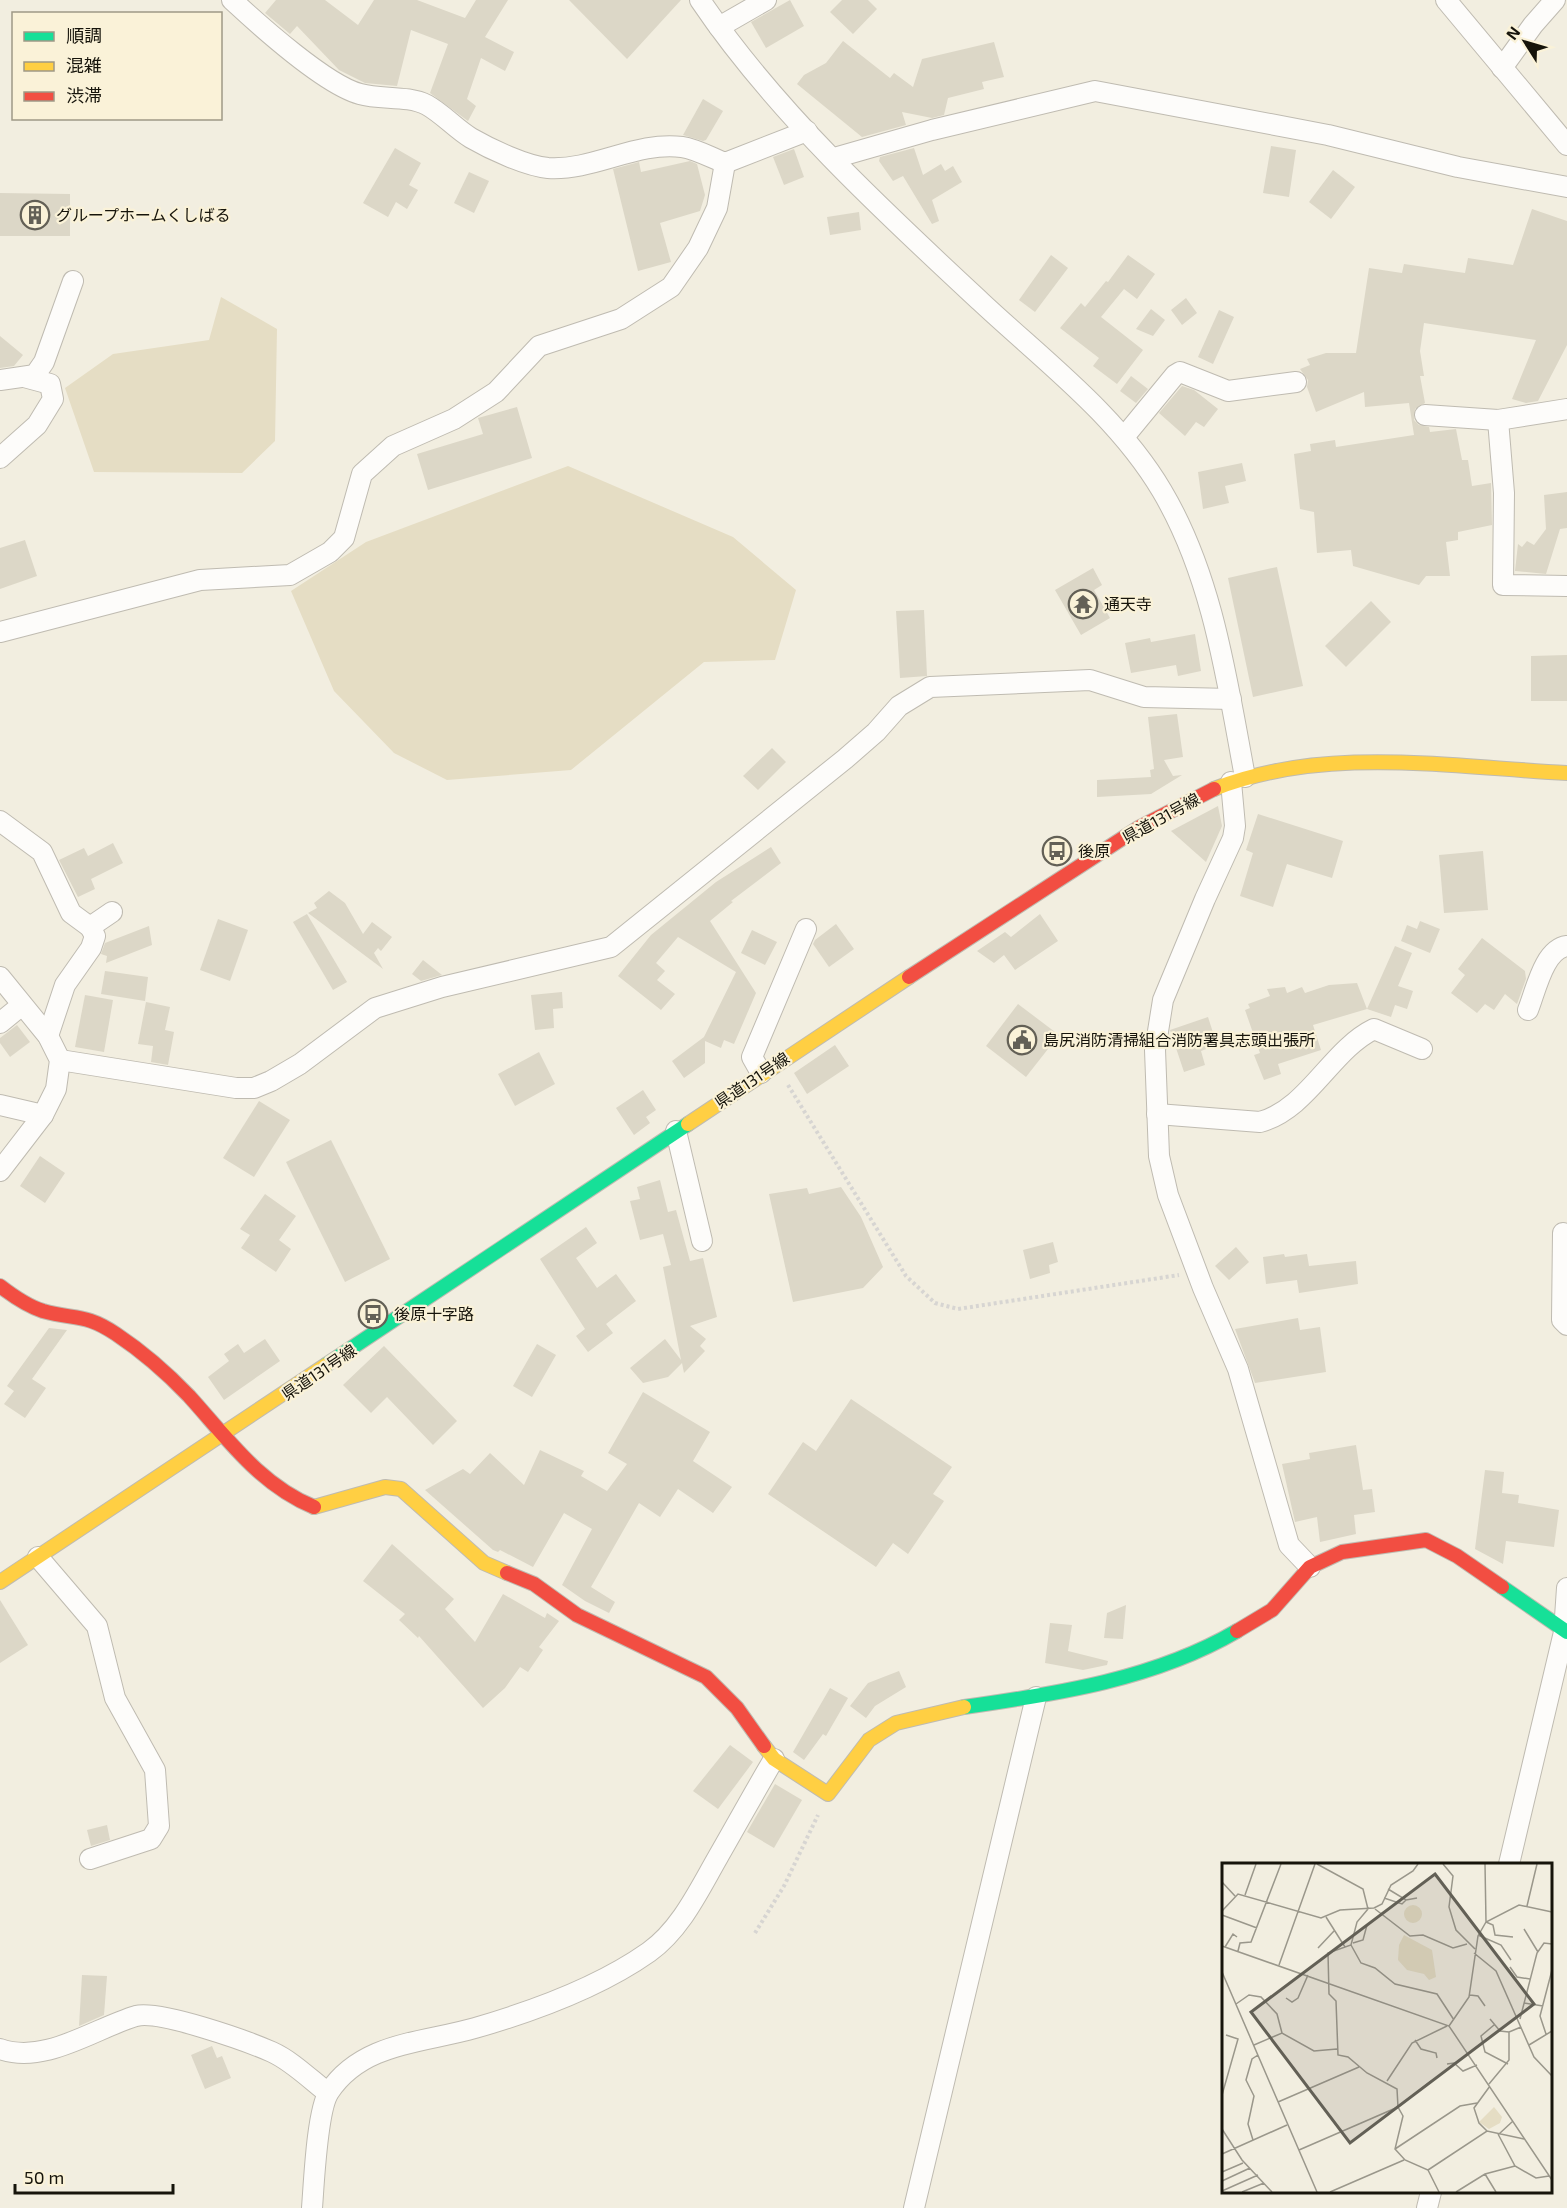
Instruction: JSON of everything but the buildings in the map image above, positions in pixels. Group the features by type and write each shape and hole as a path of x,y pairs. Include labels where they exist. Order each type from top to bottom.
{"street":[{"path":"231,0 339,86 359,94 426,105 471,138 507,156 546,168 575,167 652,148 683,147 725,163 807,131"},
{"path":"700,0 719,27 807,131 834,159 1136,450 1163,492 1195,559 1231,699 1238,779 1233,838 1204,899 1163,1000 1155,1050 1159,1156 1168,1195 1197,1272 1238,1369 1289,1545 1310,1567"},
{"path":"719,27 766,0"},
{"path":"1446,0 1567,145"},
{"path":"1502,68 1533,25 1555,0"},
{"path":"834,159 932,130 1095,91 1295,128 1458,167 1567,187"},
{"path":"0,632 200,580 231,576 290,575 330,552 344,538 362,474 393,446 454,419 496,392 539,346 621,319 671,287 698,248 717,208 725,163"},
{"path":"0,380 35,375 44,362 73,281"},
{"path":"1124,437 1175,375 1180,372 1228,391 1296,382"},
{"path":"0,458 37,425 53,399 50,384 24,377"},
{"path":"1425,415 1498,420 1567,409"},
{"path":"1498,420 1504,493 1503,585 1567,586"},
{"path":"60,1060 236,1088 254,1088 300,1064 375,1008 442,987 610,947 845,759 876,732 899,706 930,687 1090,680 1144,697 1231,699"},
{"name":"県道131号線","path":"0,1582 768,1069 1140,827 1238,779 1305,765 1342,761 1567,773"},
{"path":"0,821 42,852 71,914 90,927 95,936 91,948 65,985 48,1036"},
{"path":"90,927 112,912"},
{"path":"768,1069 752,1057 806,929"},
{"path":"1528,1010 1548,958 1554,950 1567,946"},
{"path":"0,977 48,1036 60,1060 56,1089 43,1115 0,1171"},
{"path":"0,1023 22,1005"},
{"path":"1158,1114 1260,1122 1275,1118 1289,1107 1359,1037 1374,1029 1422,1049"},
{"path":"0,1105 43,1115"},
{"path":"676,1131 702,1241"},
{"path":"1563,1233 1562,1320 1567,1325"},
{"path":"0,1286 15,1298 43,1311 92,1320 152,1361 265,1477 288,1496 316,1508 385,1487 401,1488 484,1563 534,1584 577,1615 706,1677 737,1708 774,1759 828,1794 869,1740 896,1723 955,1708 1036,1697 1132,1675 1216,1642 1272,1610 1310,1567 1342,1552 1426,1540 1457,1556 1566,1632"},
{"path":"38,1557 97,1626 115,1698 155,1770 159,1826 151,1839 90,1859"},
{"path":"1509,1863 1566,1632 1567,1588"},
{"path":"914,2208 1036,1697"},
{"path":"312,2208 319,2132 328,2093 355,2063 374,2053 474,2028 538,2007 605,1979 651,1951 685,1914 774,1759"},
{"path":"0,2049 10,2053 60,2048 137,2016 160,2015 274,2053 328,2093"},
{"path":"1427,2208 1431,2193"}],"path":[{"path":"768,1069 906,1276 935,1303 958,1309 1197,1272"},
{"path":"755,1933 800,1856 828,1794"}],"shaded area":[{"path":"221,297 277,329 275,441 242,473 94,472 65,388 113,354 209,340"},
{"path":"568,466 733,537 796,590 775,660 704,662 571,770 447,780 394,753 334,691 291,591 366,542"}],"traffic: fast":[{"path":"326,1365 688,1124"},
{"path":"1502,1587 1567,1632"},
{"path":"964,1707 1070,1690 1139,1673 1206,1648 1237,1631"}],"traffic: slow":[{"path":"1214,789 1256,775 1300,767 1344,763 1433,764 1567,773"},
{"path":"688,1124 909,977"},
{"path":"0,1582 326,1365"},
{"path":"314,1507 385,1487 401,1489 484,1563 507,1573"},
{"path":"764,1746 774,1759 828,1794 869,1740 896,1723 964,1707"}],"traffic: jam":[{"path":"909,977 1140,827 1214,789"},
{"path":"0,1286 37,1309 88,1320 105,1327 126,1341 181,1387 231,1444 261,1473 295,1498 314,1507"},
{"path":"1237,1631 1272,1610 1310,1567 1342,1552 1426,1540 1457,1556 1502,1587"},
{"path":"507,1573 534,1584 577,1615 706,1677 737,1708 764,1746"}],"place":[{"name":"グループホームくしばる","path":"35,215"},
{"name":"通天寺","path":"1083,604"},
{"name":"後原","path":"1057,851"},
{"name":"島尻消防清掃組合消防署具志頭出張所","path":"1022,1040"},
{"name":"後原十字路","path":"373,1314"}]}
